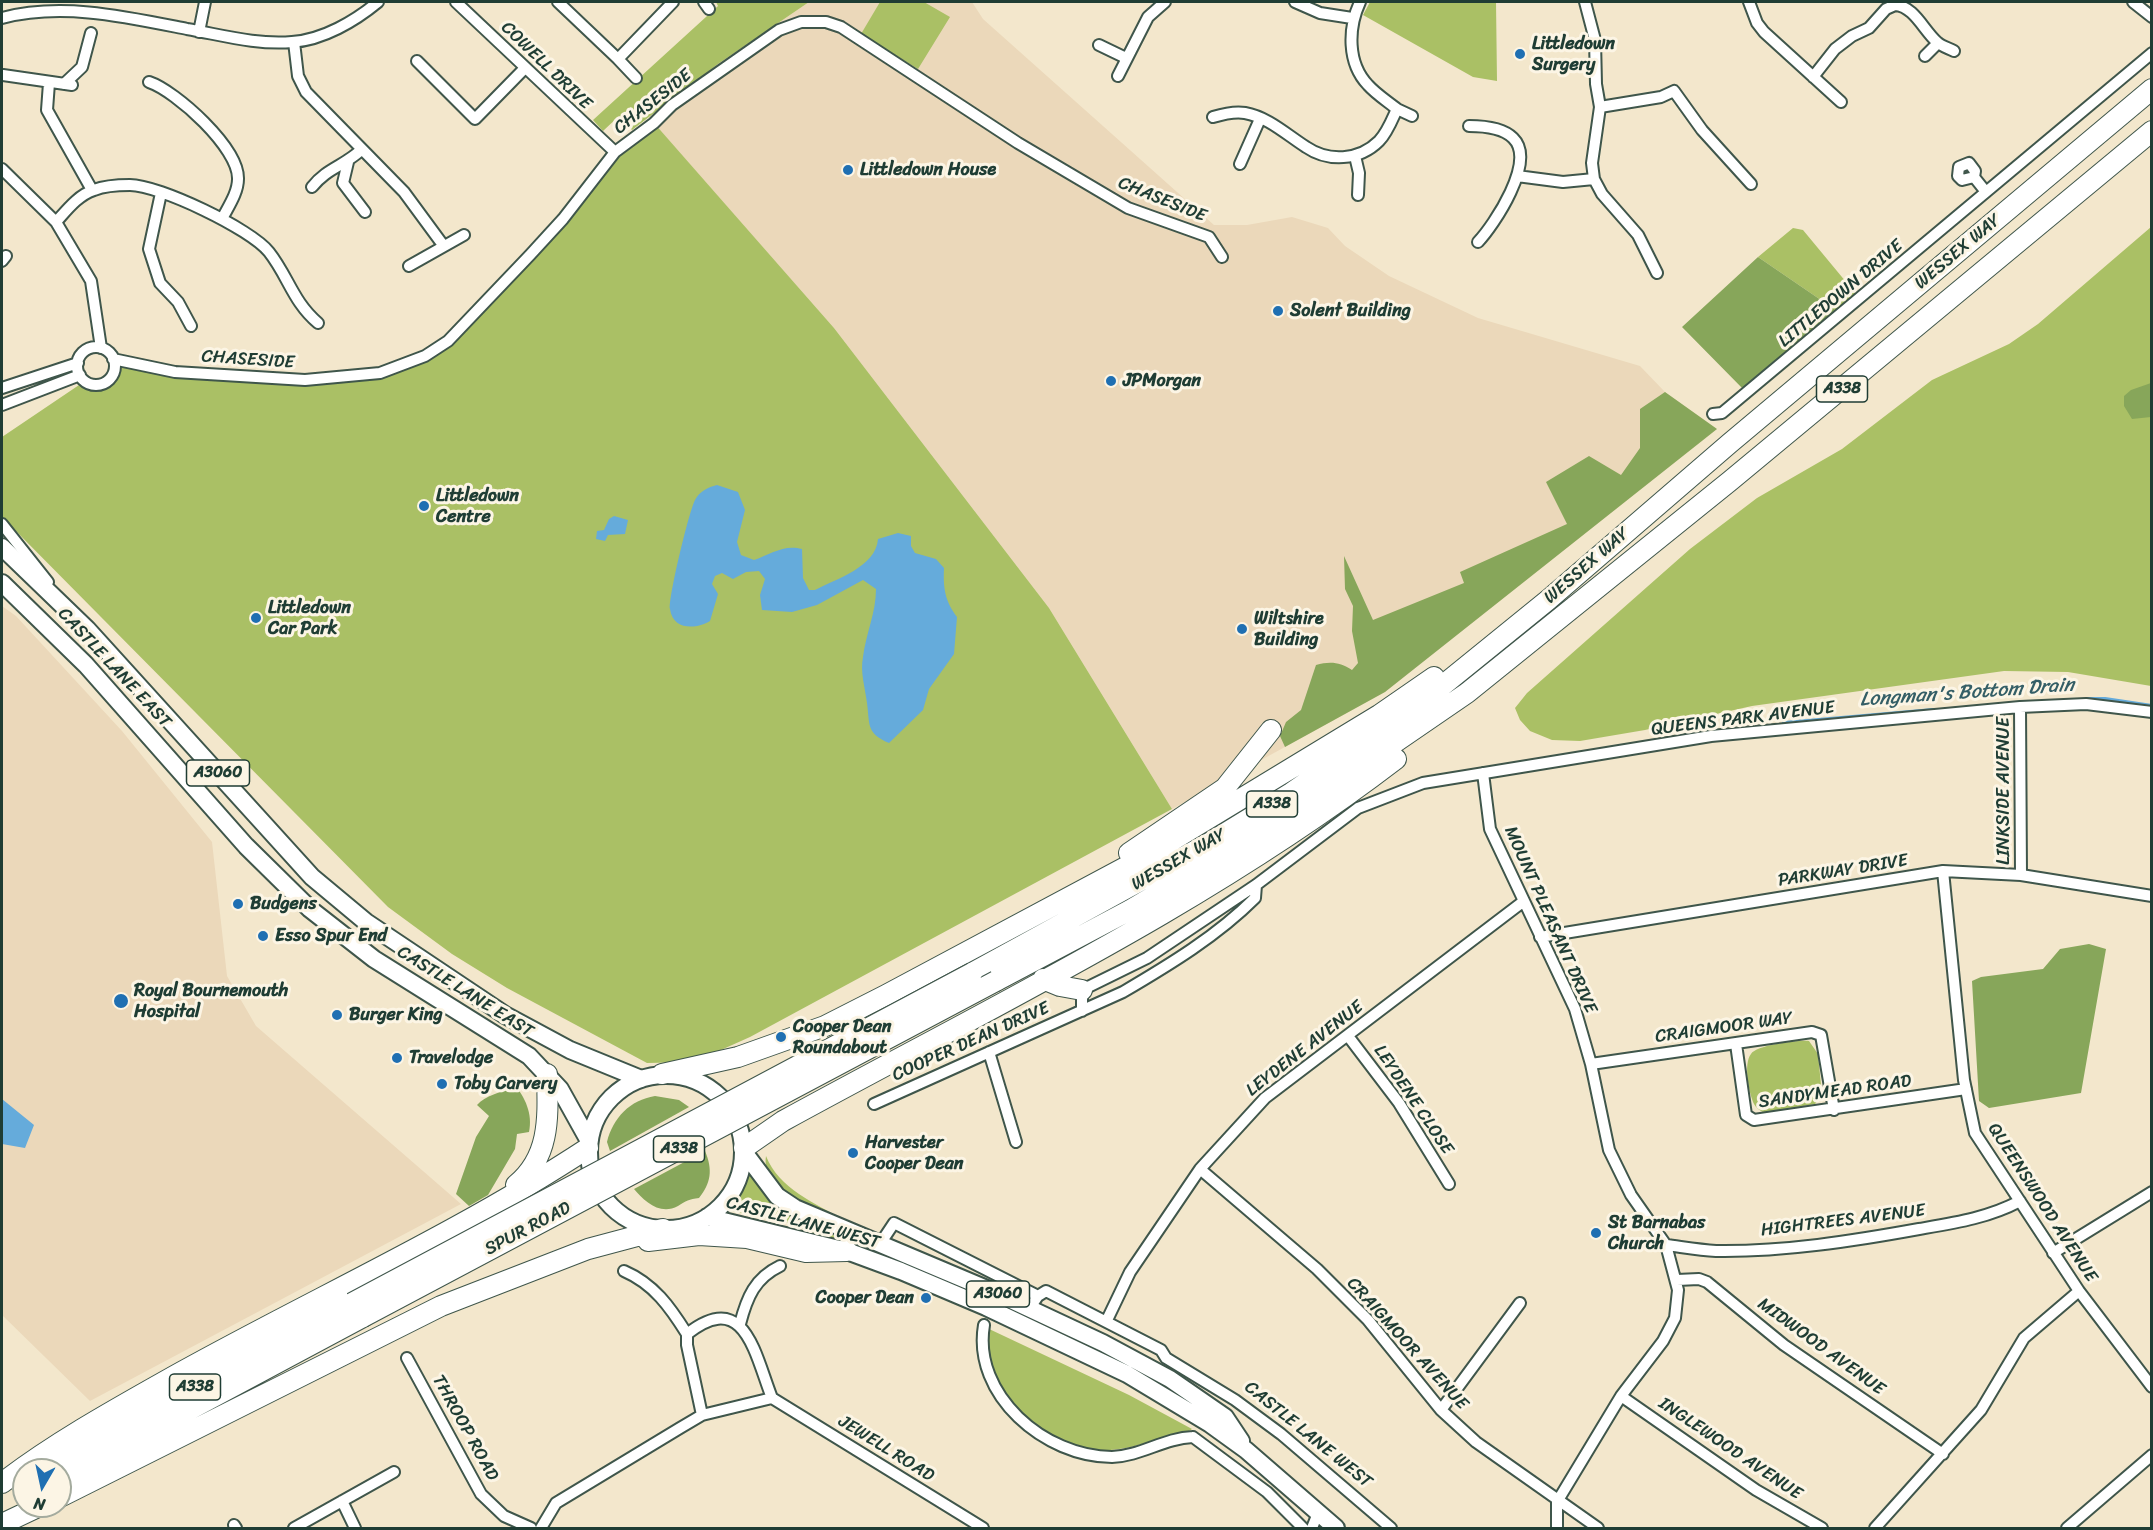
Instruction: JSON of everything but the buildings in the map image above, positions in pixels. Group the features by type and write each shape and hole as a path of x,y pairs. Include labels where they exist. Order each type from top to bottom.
{"highway":[{"name":"WESSEX WAY","path":"972,973 1176,863 1291,793 1421,703 1548,600 1739,435 2151,89"},
{"name":"WESSEX WAY","path":"996,981 1140,904 1279,822 1414,731 1530,644 2151,131"},
{"path":"662,1074 738,1057 825,1026 1150,855 1352,732 1548,600"},
{"path":"744,1150 783,1121 1226,878 1314,819 1437,728 1474,698 1530,644"},
{"path":"966,953 1070,891 1225,788 1271,730"},
{"name":"SPUR ROAD","path":"72,1472 357,1310 972,973"},
{"path":"1043,979 1060,986 1082,990"},
{"name":"SPUR ROAD","path":"62,1458 357,1310 996,981"},
{"path":"494,1205 528,1175 542,1150 547,1130 547,1074"},
{"path":"2,1483 58,1444 129,1401 494,1205 589,1145"},
{"path":"72,1491 441,1306 600,1246 663,1229"},
{"path":"600,1246 699,1235 747,1238 806,1252 847,1251"}],"main road":[{"name":"CASTLE LANE EAST","path":"4,537 312,877 366,922 506,1015 570,1050 640,1078"},
{"name":"CASTLE LANE EAST","path":"2,583 86,664 246,846 310,909 374,959 529,1056 560,1089 589,1145"},
{"path":"662,1074 686,1077 709,1087 721,1098 737,1120 744,1150 740,1175 730,1196 707,1217 686,1227 663,1229 643,1226 624,1217 609,1204 597,1188 590,1169 589,1145 595,1120 606,1102 622,1088 640,1078 662,1074"},
{"name":"CASTLE LANE WEST","path":"744,1150 777,1196 795,1208 880,1244 1033,1302 1103,1343 1163,1366 1225,1417 1246,1450"},
{"name":"CASTLE LANE WEST","path":"707,1217 847,1251 986,1306 1127,1374 1210,1424 1246,1450 1315,1521 1336,1528"},
{"path":"1033,1302 1033,1320 1106,1355 1127,1374"}],"street":[{"path":"199,32 204,2"},
{"path":"2,18 22,7 70,10 235,39 294,42 333,31 378,2"},
{"name":"COWELL DRIVE","path":"456,2 615,152"},
{"path":"558,2 636,78"},
{"path":"618,59 674,2"},
{"path":"1118,76 1148,17 1166,2"},
{"path":"1295,2 1320,13 1353,18"},
{"path":"1360,2 1353,18 1352,48 1361,76 1369,87 1397,109 1412,116"},
{"path":"1585,2 1595,40 1596,84 1600,107 1592,163 1594,179 1611,206 1628,220 1657,273"},
{"path":"1749,2 1757,23 1764,32 1841,102"},
{"path":"2133,2 2151,17"},
{"path":"1813,77 1835,49 1852,36 1869,28 1886,9 1895,4 1915,17 1938,43 1954,51"},
{"name":"CHASESIDE","path":"113,359 175,372 305,380 380,373 425,356 448,340 530,255 563,219 615,152 672,105 779,30 801,22 826,22 841,27 1018,143 1128,208 1209,237 1222,257"},
{"path":"3,75 68,84 82,67 91,33"},
{"path":"294,42 298,75 303,87 361,150 404,192 443,245"},
{"path":"1925,56 1938,43"},
{"path":"1099,45 1126,58"},
{"name":"LITTLEDOWN DRIVE","path":"1713,414 1722,413 2151,53"},
{"path":"417,61 476,119 525,68"},
{"path":"149,82 165,87 207,123 235,165 237,186 222,219"},
{"path":"49,83 47,110 92,190"},
{"path":"1600,107 1661,97 1674,92 1683,84"},
{"path":"1674,92 1702,130 1751,184"},
{"path":"1213,117 1246,113 1323,156 1355,156 1380,141 1397,109"},
{"path":"1240,164 1260,119"},
{"path":"1469,126 1502,131 1514,139 1519,148 1517,176 1495,223 1478,242"},
{"path":"312,187 328,169 348,162 361,150"},
{"path":"1355,156 1359,173 1358,195"},
{"path":"348,162 343,183 365,212"},
{"path":"2,169 56,222 91,281 99,345 113,359 114,373 105,383 92,384 80,375 78,363 84,353 99,345"},
{"path":"1517,176 1563,182 1594,179"},
{"path":"1974,177 1986,192"},
{"path":"56,222 75,201 92,190 131,185 161,193 222,219 251,236 269,252 302,309 318,323"},
{"path":"161,193 149,249 160,283 178,302 191,326"},
{"path":"409,266 464,235"},
{"path":"2,388 78,363"},
{"path":"2,405 80,375"},
{"name":"CASTLE LANE EAST","path":"2,524 4,537"},
{"name":"QUEENS PARK AVENUE","path":"1483,773 1711,736 2020,707 2086,704 2151,712"},
{"name":"LINKSIDE AVENUE","path":"2020,707 2021,875"},
{"name":"COOPER DEAN DRIVE","path":"1082,990 1147,958 1256,885 1358,808 1423,783 1483,773"},
{"name":"MOUNT PLEASANT DRIVE","path":"1483,773 1490,829 1575,1009 1591,1064 1609,1150 1631,1195 1666,1245 1677,1280 1675,1318 1663,1341 1622,1396 1557,1502"},
{"name":"PARKWAY DRIVE","path":"1540,937 1943,871 2021,875 2151,896"},
{"name":"QUEENSWOOD AVENUE","path":"1943,871 1966,1089 1975,1132 2079,1291 2151,1387"},
{"name":"COOPER DEAN DRIVE","path":"874,1104 1123,992 1201,942 1255,898 1256,885"},
{"name":"LEYDENE AVENUE","path":"1107,1320 1130,1272 1200,1169 1265,1098 1524,902"},
{"path":"1082,990 1082,1011"},
{"name":"CRAIGMOOR WAY","path":"1591,1064 1812,1032 1821,1035 1834,1110"},
{"name":"LEYDENE CLOSE","path":"1348,1036 1400,1103 1449,1184"},
{"name":"SANDYMEAD ROAD","path":"1736,1044 1746,1115 1760,1121 1966,1089"},
{"path":"989,1052 1016,1142"},
{"name":"CRAIGMOOR AVENUE","path":"1200,1169 1317,1269 1361,1312 1441,1410 1476,1442 1557,1502 1598,1528"},
{"path":"2053,1253 2151,1192"},
{"name":"HIGHTREES AVENUE","path":"1666,1245 1715,1251 1780,1248 1871,1238 1972,1219 2001,1211 2020,1201"},
{"name":"CASTLE LANE WEST","path":"880,1244 894,1223 1033,1302 1046,1291 1107,1320 1161,1350 1163,1366 1234,1400 1281,1434 1391,1528"},
{"path":"740,1324 752,1288 766,1273 780,1266"},
{"path":"624,1271 644,1279 667,1303 687,1334 687,1345 702,1416"},
{"name":"MIDWOOD AVENUE","path":"1677,1280 1699,1279 1707,1282 1784,1345 1943,1454"},
{"path":"1875,1528 1943,1454 1990,1398 2007,1362 2024,1338 2079,1291"},
{"path":"1441,1410 1520,1303"},
{"path":"541,1528 556,1503 702,1416 772,1398 748,1335 740,1324 722,1317 704,1321 687,1334"},
{"path":"984,1325 981,1342 985,1365 993,1382 1014,1416 1047,1438 1082,1454 1113,1456 1133,1454 1178,1437 1193,1437 1267,1492 1303,1528"},
{"name":"THROOP ROAD","path":"407,1358 481,1494 504,1516 531,1528"},
{"name":"INGLEWOOD AVENUE","path":"1622,1396 1756,1490 1822,1528"},
{"name":"JEWELL ROAD","path":"772,1398 983,1528"},
{"path":"1193,1437 1210,1424"},
{"path":"2067,1528 2151,1455"},
{"path":"294,1528 394,1472"},
{"path":"342,1502 355,1528"},
{"path":"1557,1502 1557,1528"}],"shaded area":[{"path":"809,2 972,2 983,19 1214,225 1247,225 1292,217 1328,228 1345,246 1389,276 1478,318 1640,366 1665,392 1717,429 1385,692 1172,809 1049,608 834,328 649,118 704,73"},
{"name":"Royal Bournemouth Hospital","path":"2,606 16,616 122,731 212,842 227,976 256,1026 461,1204 90,1401 2,1315"}],"green space":[{"path":"716,2 809,2 718,64 632,130 619,116 603,131 593,120 718,6"},
{"path":"880,2 924,2 950,17 918,69 861,34"},
{"path":"1370,2 1496,2 1497,81 1473,77 1363,15"},
{"name":"Littledown Centre","path":"654,123 834,328 1049,608 1172,809 750,1037 694,1062 647,1063 507,988 452,954 388,907 4,519 2,516 2,437 85,381 96,384 106,382 112,375 115,363 312,383 383,378 427,360 447,348 469,328 566,225 615,152"},
{"path":"2151,227 2151,686 2068,672 2004,671 1752,706 1645,730 1580,741 1552,740 1530,731 1520,720 1515,708 1527,693 1690,549 1757,498 1842,449 1932,380 2009,344 2038,324"},
{"path":"1793,228 1803,230 1856,294 1837,311 1758,257"},
{"path":"1758,257 1837,311 1744,390 1682,327"},
{"path":"2151,383 2151,417 2132,419 2124,406 2124,396 2131,390"},
{"path":"1665,392 1717,429 1385,692 1285,747 1280,736 1286,722 1301,710 1316,665 1335,663 1352,670 1358,663 1352,631 1353,606 1345,589 1344,556 1373,620 1464,583 1460,572 1567,524 1546,482 1589,456 1621,475 1640,448 1640,409"},
{"path":"2089,944 2106,949 2081,1093 1989,1108 1979,1101 1972,981 1981,977 2043,969 2060,949"},
{"path":"1809,1041 1818,1054 1822,1095 1815,1104 1764,1113 1754,1104 1750,1093 1747,1064 1751,1054 1769,1046"},
{"path":"514,1084 522,1094 527,1106 530,1119 529,1132 517,1134 515,1149 488,1195 469,1206 456,1194 476,1137 489,1116 477,1105"},
{"path":"655,1096 679,1100 689,1107 610,1151 607,1142 618,1118 630,1106"},
{"path":"705,1151 710,1176 699,1198 688,1200 671,1209 665,1209 653,1206 634,1189"},
{"path":"766,1156 772,1168 789,1186 844,1220 807,1204 781,1189 772,1179 767,1168"},
{"path":"750,1168 761,1190 773,1202 853,1241 851,1247 782,1221 727,1210 743,1187"},
{"path":"987,1328 1129,1395 1192,1429 1136,1446 1113,1450 1098,1450 1062,1440 1029,1419 1014,1406 1002,1390 993,1374 988,1356"}],"water":[{"path":"717,485 738,492 745,510 737,542 741,555 754,560 783,549 802,549 803,578 809,590 815,590 854,571 863,565 876,549 878,539 898,533 911,536 911,546 915,553 936,559 944,568 946,594 957,617 954,654 929,689 923,710 889,743 876,736 869,723 862,663 876,589 863,580 817,605 792,612 762,610 760,595 765,579 759,571 746,572 733,579 722,573 715,576 712,584 718,594 710,621 692,627 681,625 672,616 670,602 672,589 692,507 701,492"},
{"path":"614,516 628,520 625,534 608,535 605,541 596,539 597,531 604,530 609,519"},
{"path":"2,1099 34,1125 25,1148 2,1144"}],"waterway":[{"name":"Longman's Bottom Drain","path":"2087,699 2105,699 2152,706"},
{"name":"Longman's Bottom Drain","path":"1784,723 1933,710"}],"place":[{"name":"Littledown Surgery","path":"1520,54"},
{"name":"Littledown House","path":"848,170"},
{"name":"Solent Building","path":"1278,311"},
{"name":"JPMorgan","path":"1111,381"},
{"name":"Littledown Centre","path":"424,506"},
{"name":"Littledown Car Park","path":"256,618"},
{"name":"Wiltshire Building","path":"1242,629"},
{"name":"Budgens","path":"238,904"},
{"name":"Esso Spur End","path":"263,936"},
{"name":"Royal Bournemouth Hospital","path":"121,1001"},
{"name":"Burger King","path":"337,1015"},
{"name":"Cooper Dean Roundabout","path":"781,1037"},
{"name":"Travelodge","path":"397,1058"},
{"name":"Toby Carvery","path":"442,1084"},
{"name":"Harvester Cooper Dean","path":"853,1153"},
{"name":"St Barnabas Church","path":"1596,1233"},
{"name":"Cooper Dean","path":"926,1298"}]}
